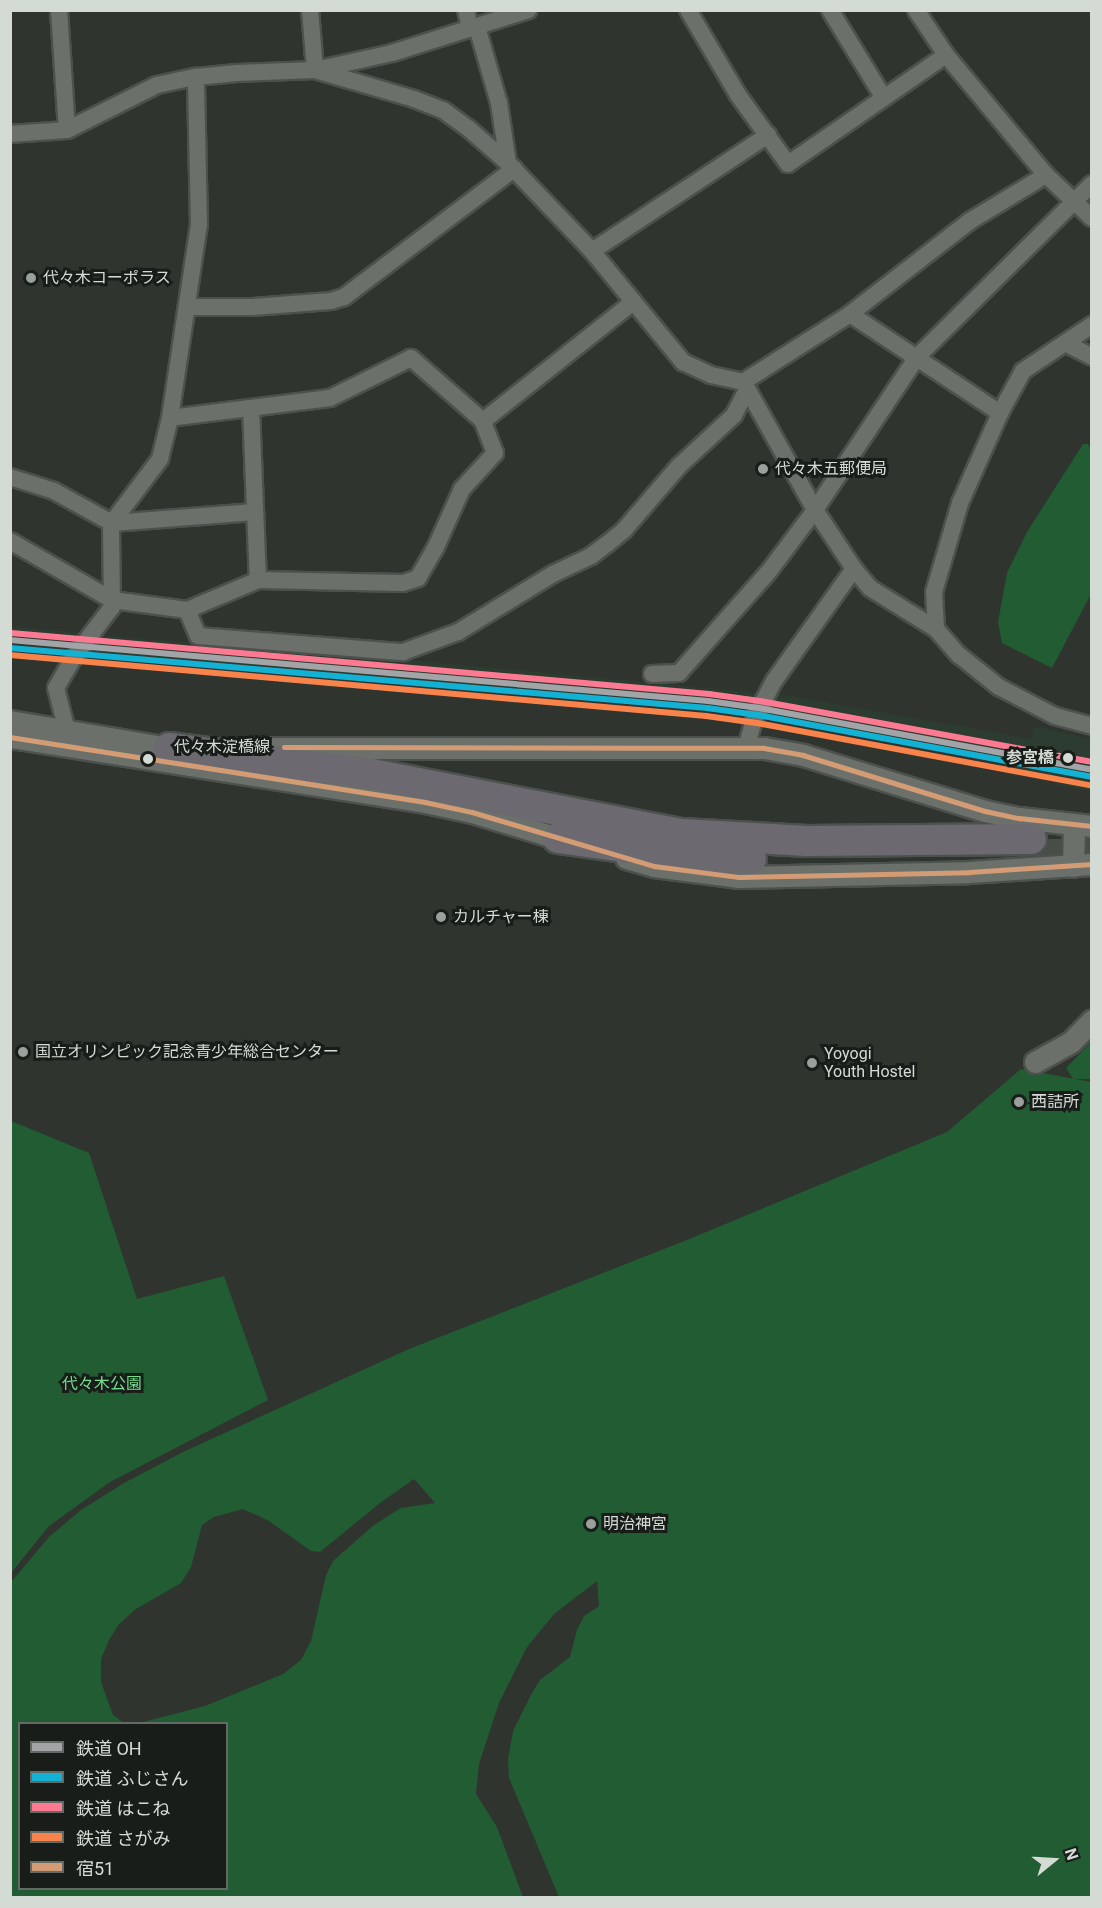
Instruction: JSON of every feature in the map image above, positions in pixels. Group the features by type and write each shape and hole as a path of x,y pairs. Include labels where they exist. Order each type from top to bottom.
{"highway":[{"path":"169,748 372,774 682,834 807,841 1031,846 739,859 690,856 558,838"}],"street":[{"path":"59,10 67,130"},
{"path":"310,10 315,70"},
{"path":"466,10 499,103 511,166"},
{"path":"10,134 67,130 157,85 196,77 315,70 392,53 528,10"},
{"path":"688,10 738,95 789,164 946,55"},
{"path":"830,10 884,98"},
{"path":"916,10 946,55 1046,175 1092,218"},
{"path":"315,70 442,110 468,128 511,166 592,251 682,362 711,375 745,386 815,510 854,569 870,588 936,629 959,655 999,687 1055,716 1092,726"},
{"path":"67,731 56,688 73,658 112,607 112,523 160,459 170,418 199,225 196,77"},
{"path":"592,251 768,135"},
{"path":"188,307 253,307 331,301 344,297 511,166"},
{"path":"187,610 198,636 403,652 472,625 562,569 591,556 624,530 679,466 734,415 745,386 850,314 970,222 1046,175"},
{"path":"652,674 679,673 770,570 815,510 916,357 1092,184"},
{"path":"483,421 632,303"},
{"path":"850,314 1000,413"},
{"path":"936,629 934,592 956,514 1000,413 1023,370 1092,325"},
{"path":"1065,343 1092,357"},
{"path":"10,541 112,600 187,610 258,580 403,583 418,578 435,549 462,489 495,453 483,421 411,358 330,398 170,418"},
{"path":"251,408 258,580"},
{"path":"10,477 54,491 112,523 255,512"},
{"path":"746,748 755,717 774,681 854,569"},
{"name":"代々木淀橋線","path":"10,721 169,748 746,748 803,755 984,811 1019,818 1083,825 1082,865 969,872 740,876 654,866 472,812 424,802 10,737"},
{"path":"1035,1062 1071,1042 1092,1020"}],"shaded area":[{"path":"10,627 85,633 73,651 11,646"},
{"path":"95,635 377,657 760,693 750,713 375,677 81,653"},
{"path":"773,693 1032,739 1034,726 1091,739 1091,791 1057,785 1058,780 1051,777 978,757 760,717"}],"green space":[{"path":"1083,444 1088,444 1091,450 1091,594 1052,668 1002,643 998,622 1007,573 1027,532"},
{"path":"1091,1042 1091,1079 1073,1079 1066,1068"},
{"name":"明治神宮","path":"1021,1069 1091,1082 1091,1897 559,1897 509,1778 508,1759 513,1731 532,1693 540,1680 570,1657 577,1630 584,1616 599,1606 597,1581 554,1614 527,1647 499,1703 479,1764 476,1794 497,1827 523,1897 11,1898 11,1582 49,1537 81,1510 124,1483 185,1451 409,1349 687,1240 947,1132","holes":["414,1479 435,1503 401,1508 374,1525 333,1561 326,1575 311,1641 301,1660 283,1674 205,1706 143,1722 228,1722 228,1890 18,1890 18,1722 123,1722 113,1715 101,1682 101,1659 119,1624 136,1609 181,1583 191,1567 202,1525 214,1517 243,1509 269,1521 311,1551 320,1552 380,1503"]},
{"name":"代々木公園","path":"11,1121 89,1153 137,1299 224,1276 268,1400 110,1482 49,1526 11,1573"}],"tunnel":[{"path":"1031,854 1092,854"}],"rail line":[{"name":"はこね","path":"11,633 709,694 760,701 1092,762"},
{"name":"OH","path":"10,640 708,701 759,708 1092,770"},
{"name":"ふじさん","path":"10,648 707,708 758,715 1091,777"},
{"name":"さがみ","path":"10,655 706,716 757,723 1089,785"}],"transit line":[{"name":"宿51","path":"10,737 425,802 472,812 654,866 739,877 969,872 1092,864"},
{"name":"宿51","path":"284,747 764,748 803,755 985,811 1019,818 1092,826"}],"place":[{"name":"代々木コーポラス","path":"31,278"},
{"name":"代々木五郵便局","path":"763,469"},
{"name":"参宮橋","path":"1068,758"},
{"name":"カルチャー棟","path":"441,917"},
{"name":"国立オリンピック記念青少年総合センター","path":"23,1052"},
{"name":"Yoyogi Youth Hostel","path":"812,1063"},
{"name":"西詰所","path":"1019,1102"},
{"name":"明治神宮","path":"591,1524"}]}
